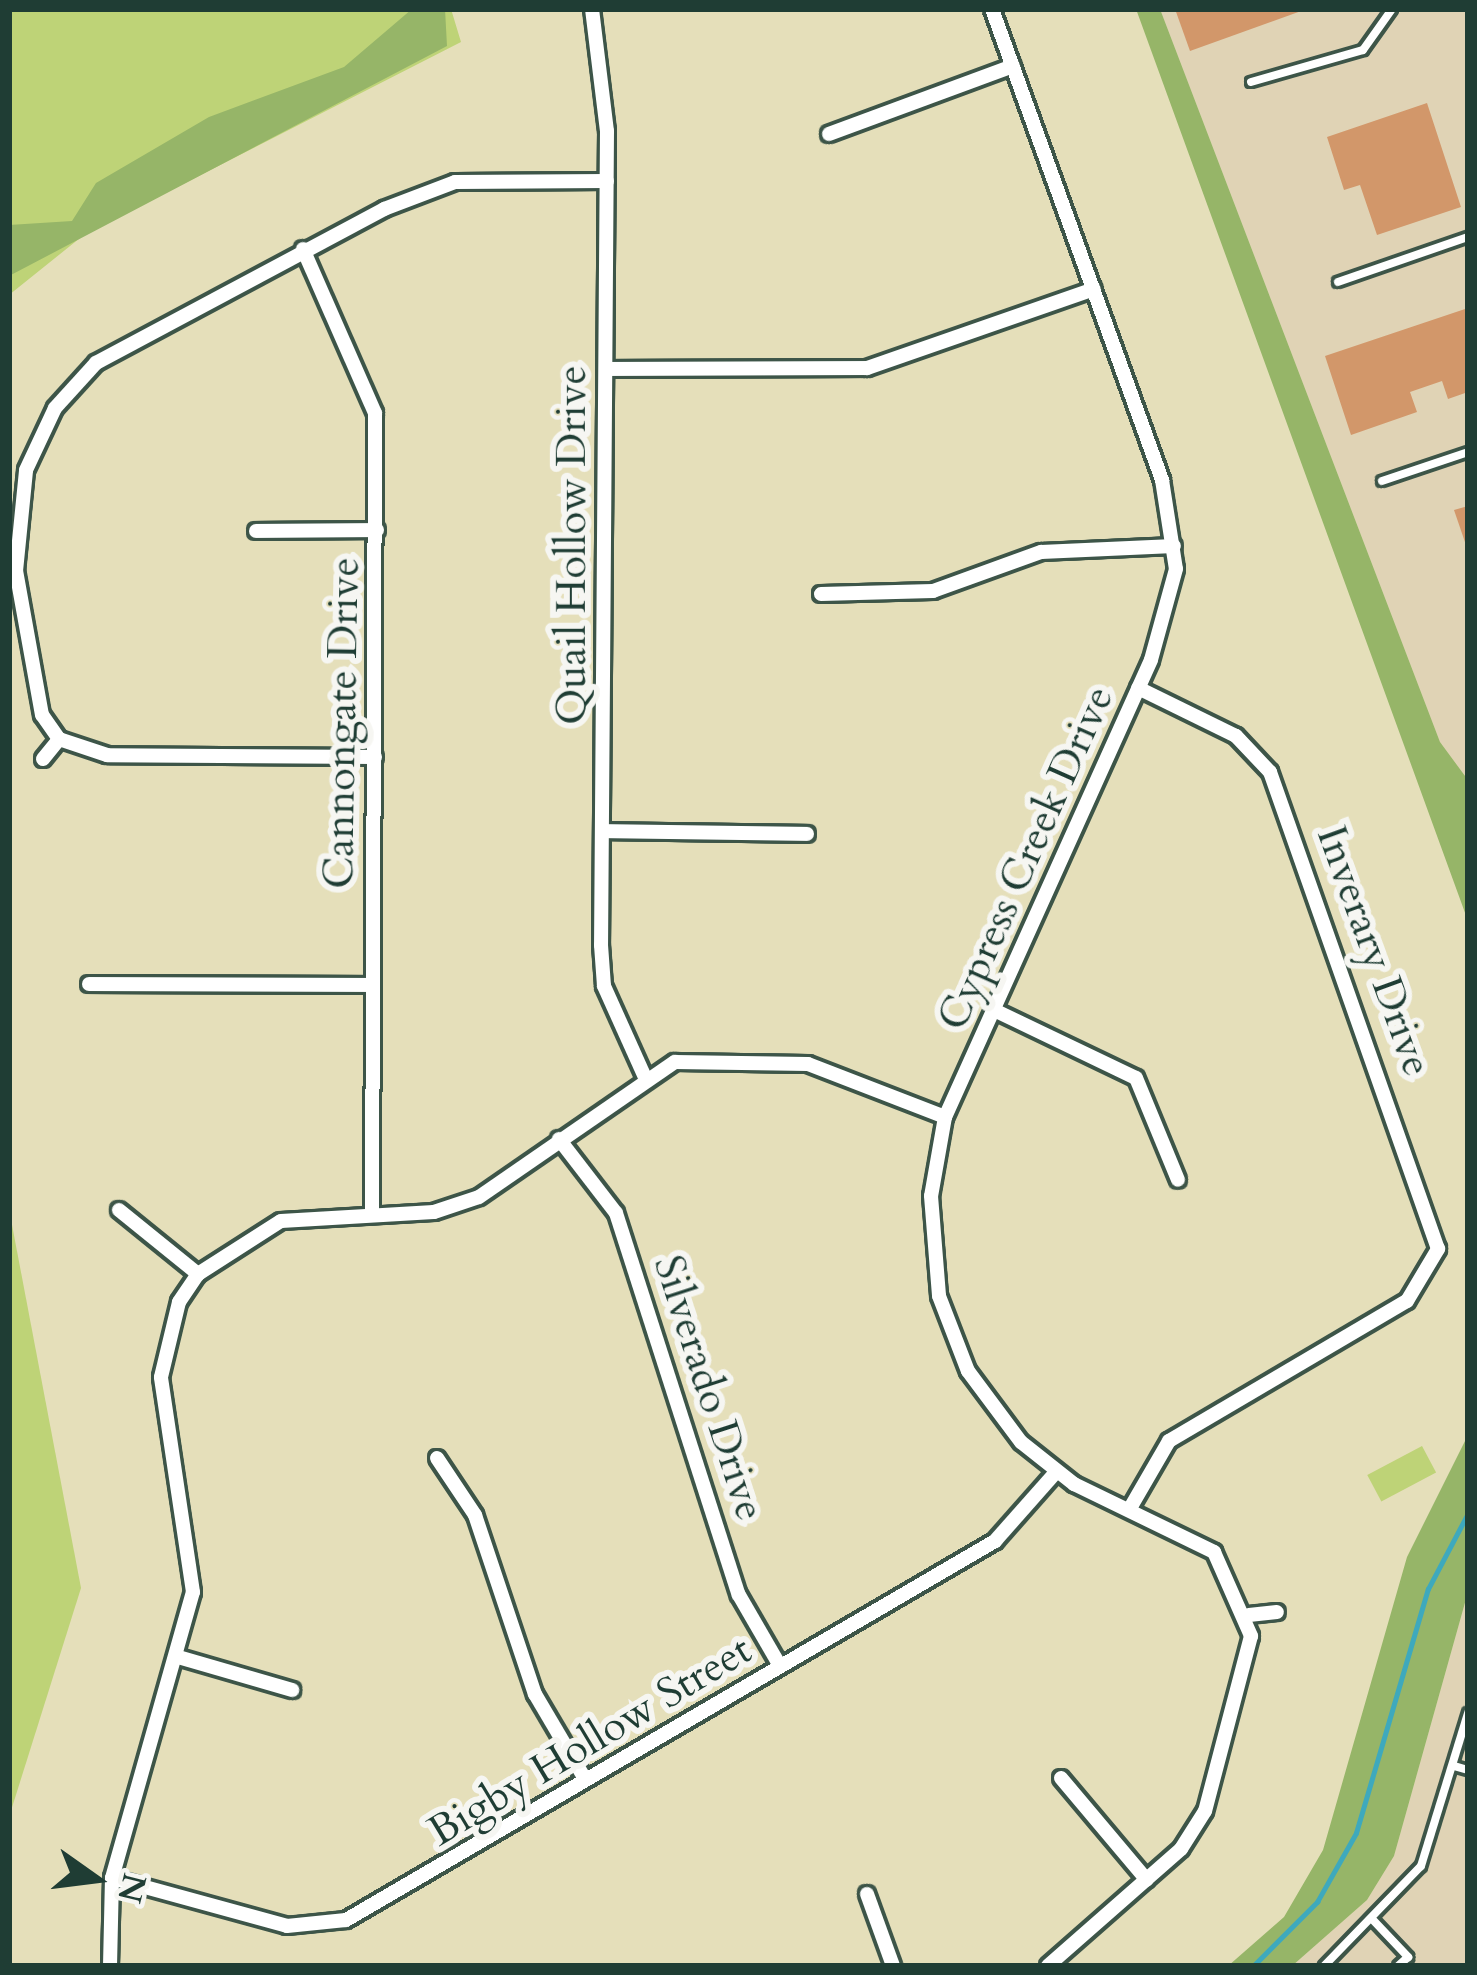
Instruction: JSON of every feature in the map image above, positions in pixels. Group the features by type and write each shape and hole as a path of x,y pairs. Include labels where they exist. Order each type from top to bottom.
{"street":[{"name":"Quail Hollow Drive","path":"592,9 607,181 604,986 644,1075"},
{"name":"Cypress Creek Drive","path":"992,9 1094,289 1174,546 1172,596 1138,688 945,1117 931,1196 939,1296 968,1371 1056,1472 1214,1552 1249,1615"},
{"path":"829,134 1013,66"},
{"path":"375,757 107,755 58,739 42,715 16,571 17,500 40,437 96,362 303,249 455,182 607,181"},
{"name":"Cannongate Drive","path":"303,249 366,377 377,530 372,1213"},
{"path":"606,369 867,368 1094,289"},
{"path":"256,531 377,530"},
{"path":"821,594 933,591 1041,553 1174,546"},
{"name":"Inverary Drive","path":"1129,1510 1168,1441 1407,1301 1438,1249 1270,772 1236,736 1138,688"},
{"path":"43,759 58,739"},
{"path":"603,831 807,834"},
{"path":"89,984 373,985"},
{"path":"994,1010 1136,1078 1178,1180"},
{"path":"110,1966 112,1878 193,1592 161,1377 179,1302 198,1274 229,1246 281,1221 479,1197 644,1075 711,1054 772,1057 945,1117"},
{"name":"Silverado Drive","path":"559,1138 616,1214 739,1595 780,1666"},
{"path":"119,1210 198,1274"},
{"path":"437,1458 475,1515 535,1694 585,1779"},
{"name":"Bigby Hollow Street","path":"112,1878 287,1926 346,1920 995,1541 1056,1472"},
{"path":"1048,1966 1147,1880 1205,1811 1249,1615 1277,1612"},
{"path":"178,1657 292,1690"},
{"path":"1061,1778 1147,1880"},
{"path":"867,1894 893,1966"}],"lane":[{"path":"1251,82 1363,50 1392,9"},
{"path":"1338,282 1468,237"},
{"path":"1382,481 1468,452"},
{"path":"1324,1966 1374,1921 1421,1866 1468,1713"},
{"path":"1454,1766 1468,1771"},
{"path":"1374,1921 1408,1957 1398,1966"}],"shaded area":[{"path":"1160,9 1468,9 1468,780 1440,742"},
{"path":"1468,1592 1468,1966 1292,1966 1367,1900 1394,1856"}],"green space":[{"path":"9,9 451,9 461,42 85,234 9,295"},
{"path":"412,9 445,9 447,46 9,276 9,225 72,221 96,183 209,117 344,67"},
{"path":"1136,9 1160,9 1440,742 1468,780 1468,921"},
{"path":"9,1209 81,1588 9,1817"},
{"path":"1468,1435 1468,1592 1394,1856 1367,1900 1292,1966 1228,1966 1284,1917 1323,1850 1407,1557"},
{"path":"1422,1446 1436,1472 1381,1502 1367,1475"}],"building":[{"path":"1175,9 1304,9 1304,10 1190,51"},
{"path":"1427,103 1461,207 1377,235 1360,185 1344,190 1327,137"},
{"path":"1468,308 1468,392 1448,399 1442,381 1410,392 1417,412 1351,435 1325,356"},
{"path":"1468,506 1468,548 1467,548 1454,510"}],"waterway":[{"path":"1253,1966 1317,1902 1356,1833 1428,1589 1468,1513"}]}
